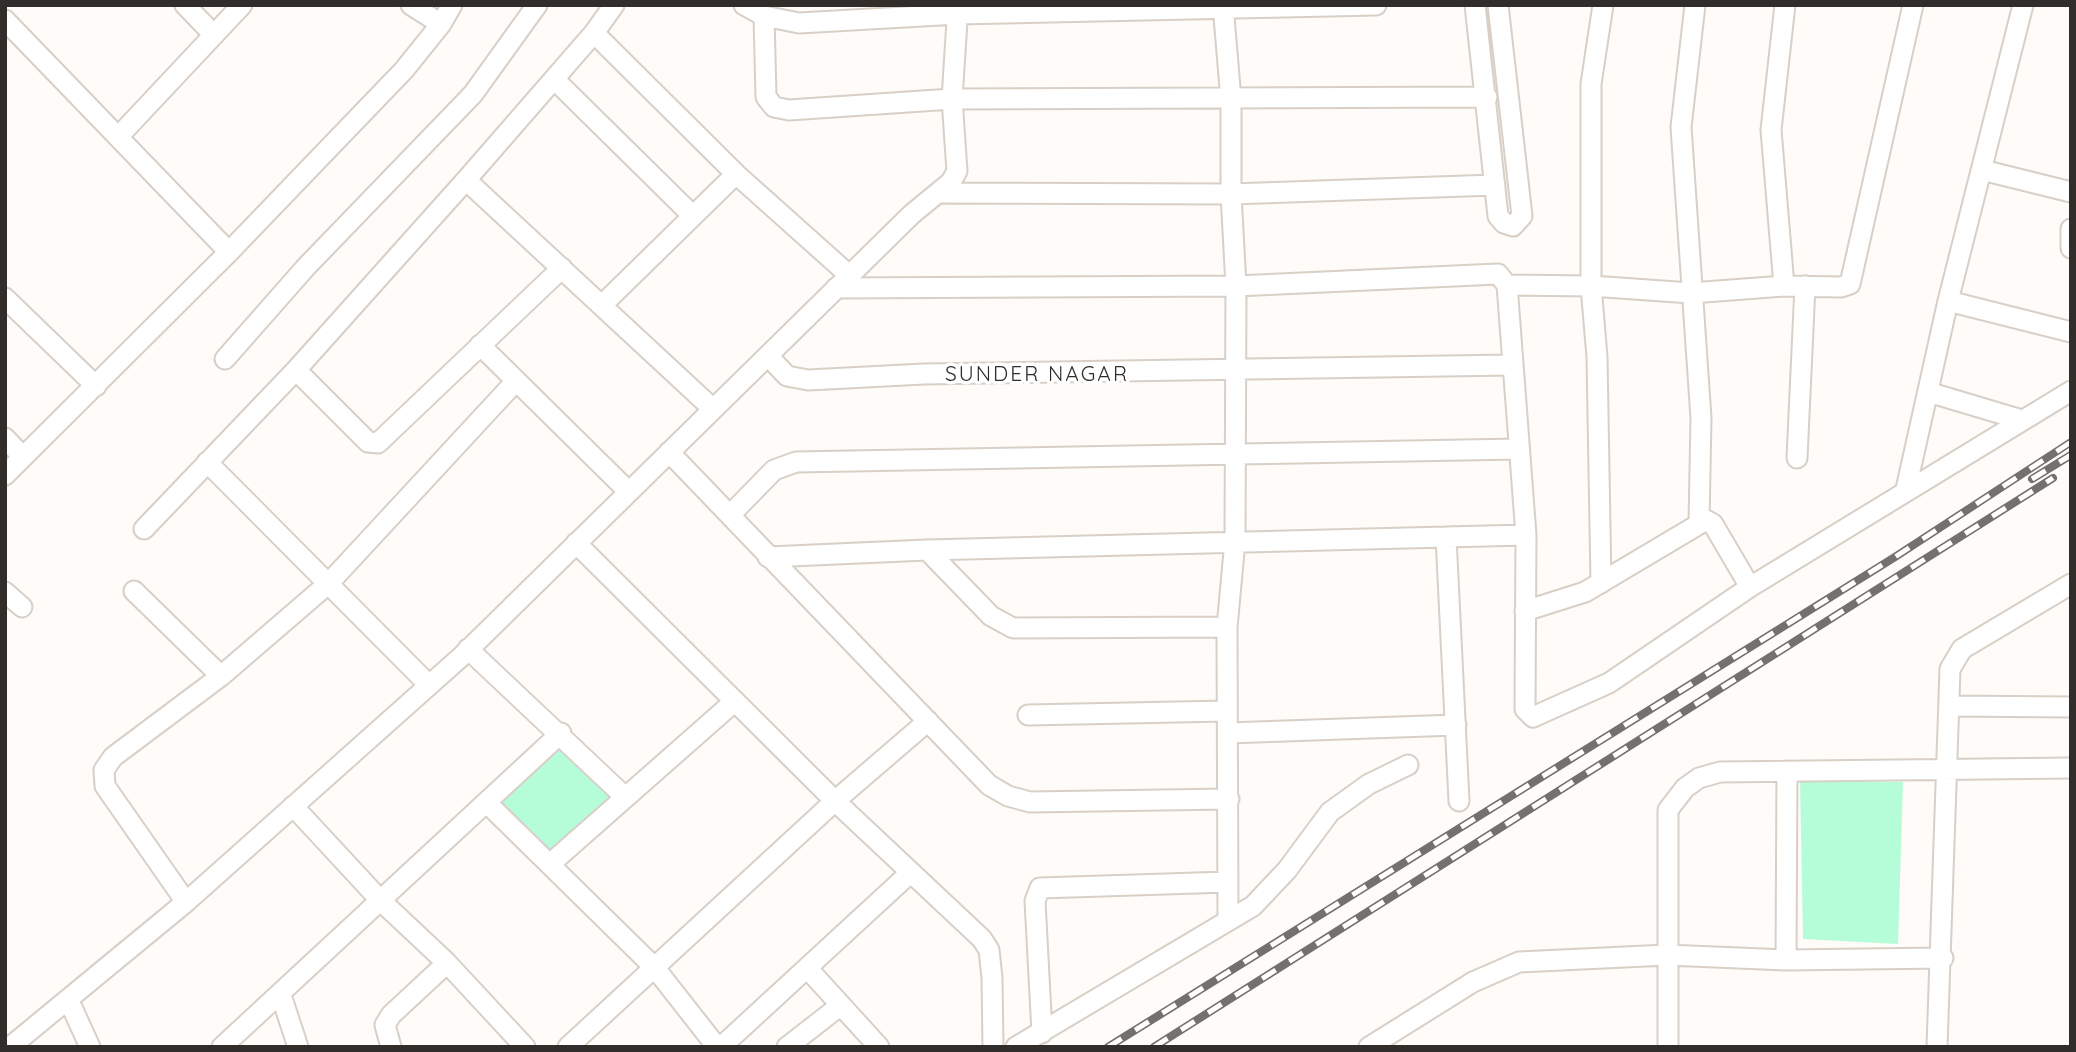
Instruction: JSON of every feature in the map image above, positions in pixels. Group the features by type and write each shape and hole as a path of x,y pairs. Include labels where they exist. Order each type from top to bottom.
{"street":[{"path":"185,5 214,35"},
{"path":"119,136 242,5"},
{"path":"411,5 440,24"},
{"path":"5,475 229,252 404,70 452,5"},
{"path":"225,359 306,267 472,94 537,5"},
{"path":"144,529 296,370 554,79 614,5"},
{"path":"744,5 764,16 799,23 958,9 1376,5"},
{"path":"1475,5 1498,216 1506,224 1518,224 1522,216 1498,5"},
{"path":"1601,583 1597,356 1591,286 1591,84 1603,5"},
{"path":"1695,5 1681,127 1701,418 1699,523"},
{"path":"1784,286 1771,130 1785,5"},
{"path":"594,33 843,281 1236,286 1492,272 1507,285 1591,286 1691,293 1784,286 1846,286 1853,279 1913,5"},
{"path":"1906,489 1948,301 2023,5"},
{"path":"1223,7 1231,100 1231,194 1236,286 1235,541 1227,627 1228,920"},
{"path":"10,1047 186,902 468,649 912,214 940,193 957,171 952,99 958,9"},
{"path":"764,16 766,97 779,109 952,99 1486,97"},
{"path":"5,20 229,252"},
{"path":"554,79 693,216"},
{"path":"1982,170 2071,192"},
{"path":"602,305 736,174"},
{"path":"466,180 713,408"},
{"path":"940,193 1231,194 1495,185"},
{"path":"2071,229 2071,248"},
{"path":"296,370 368,442 378,443 562,268"},
{"path":"1507,285 1526,535 1525,709 1533,717 1609,683 1750,587 1906,489 2071,391"},
{"path":"1797,458 1805,286"},
{"path":"5,298 96,386"},
{"path":"1948,301 2071,332"},
{"path":"480,345 629,492"},
{"path":"769,357 787,376 808,380 924,374 1511,365"},
{"path":"186,902 105,786 104,770 113,757 221,676 329,583 516,381"},
{"path":"1928,392 2022,420"},
{"path":"5,439 23,457"},
{"path":"731,514 774,470 796,462 1519,449"},
{"path":"670,452 989,785 1020,800 1229,799"},
{"path":"207,462 428,684"},
{"path":"1525,611 1585,592 1699,523 1711,521 1750,587"},
{"path":"768,557 1235,541 1526,535"},
{"path":"1446,537 1459,801"},
{"path":"576,543 835,801 986,945 992,978 993,1047"},
{"path":"927,550 991,616 1013,628 1227,627"},
{"path":"1937,1047 1949,769 1950,669 1962,649 2071,584"},
{"path":"134,591 221,676"},
{"path":"5,592 22,607"},
{"path":"468,649 561,733 624,796"},
{"path":"550,864 624,796 735,701"},
{"path":"1950,706 2071,707"},
{"path":"1028,715 1226,711"},
{"path":"568,1047 835,801 928,721"},
{"path":"1228,733 1456,725"},
{"path":"222,1047 561,733"},
{"path":"1016,1047 1042,1034 1266,895 1339,805 1369,784 1408,765"},
{"path":"1668,1047 1668,810 1676,797 1699,778 1720,772 2071,768"},
{"path":"1786,960 1787,771"},
{"path":"487,803 655,968 719,1047 808,969 910,873"},
{"path":"293,806 381,901 447,963 525,1047"},
{"path":"1042,1034 1035,901 1040,888 1228,883"},
{"path":"1369,1047 1500,968 1539,959 1667,955 1786,960 1942,958"},
{"path":"391,1047 385,1025 391,1015 447,963"},
{"path":"808,969 878,1047"},
{"path":"281,995 298,1047"},
{"path":"69,1001 90,1047"},
{"path":"787,1047 841,1005"}],"green space":[{"path":"561,739 617,794 550,855 497,798"},
{"path":"1800,781 1903,782 1898,944 1803,939"}],"railway":[{"path":"1108,1047 1895,557 2071,442"},
{"path":"2032,479 2071,455"},
{"path":"1154,1047 2053,478"}],"district":[{"name":"SUNDER NAGAR","path":"1037,375"}]}
